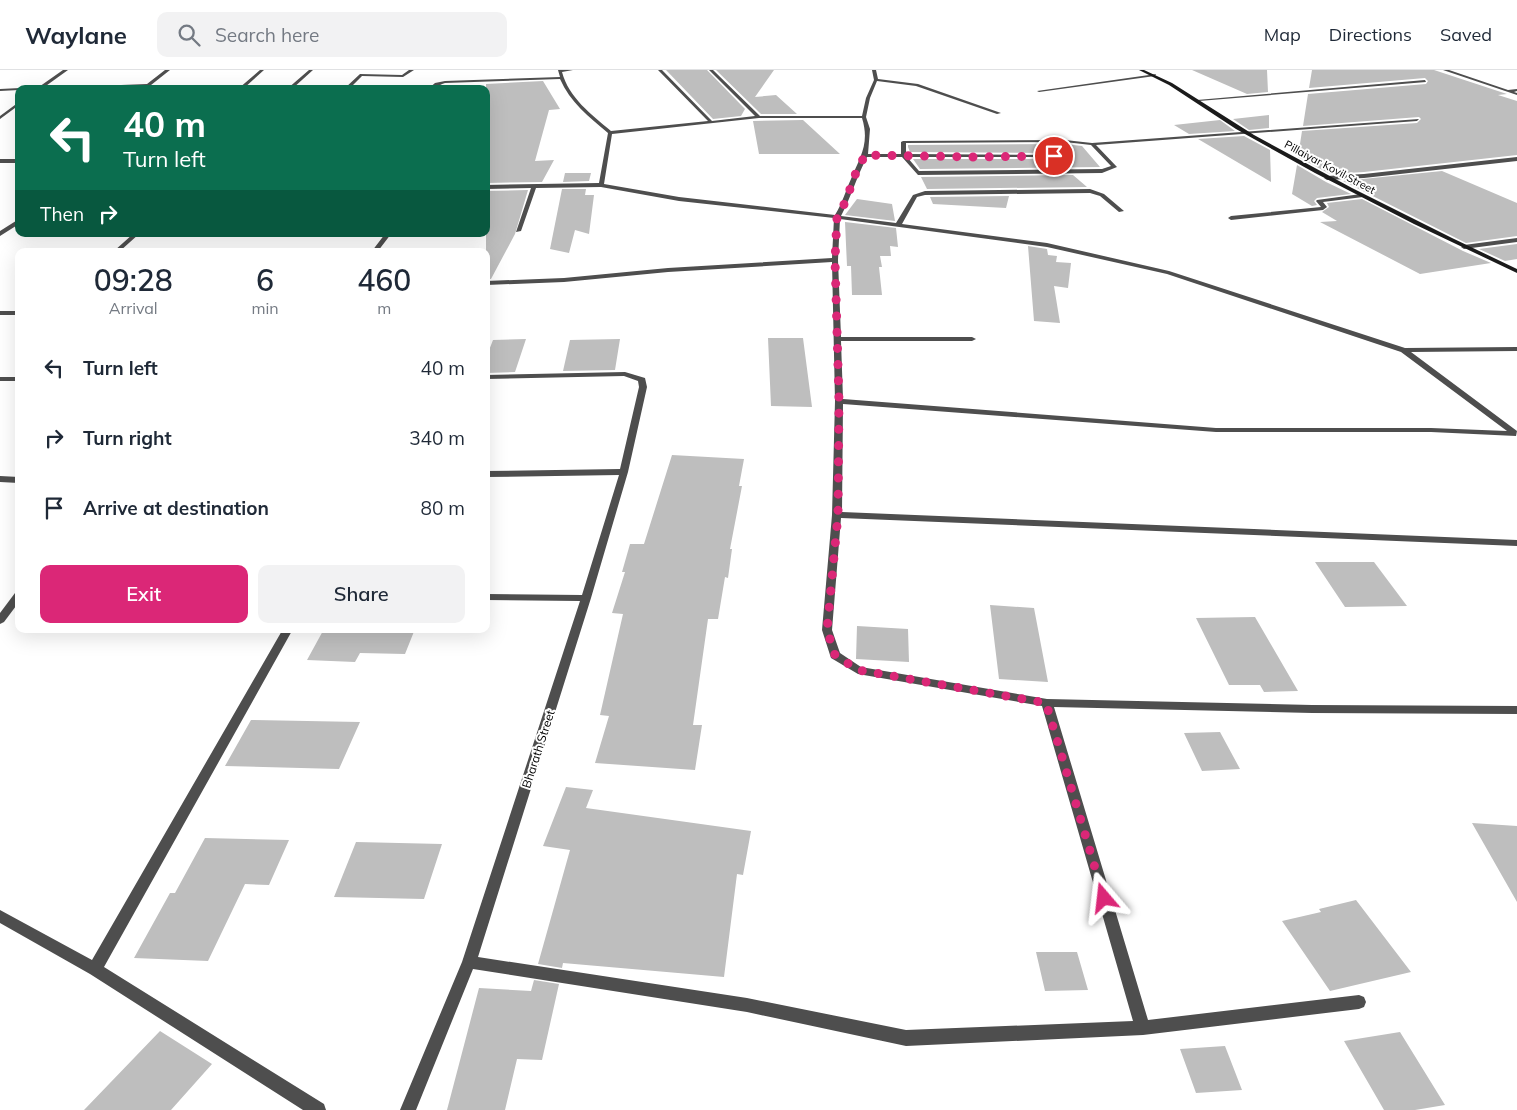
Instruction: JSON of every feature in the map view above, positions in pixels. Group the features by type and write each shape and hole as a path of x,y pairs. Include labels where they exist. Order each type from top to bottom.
{"street":[{"path":"45,85 66,70"},
{"path":"149,85 168,70"},
{"path":"245,85 262,70"},
{"path":"294,85 311,70"},
{"path":"351,85 361,76 403,76 412,70"},
{"path":"571,70 559,71 576,102 610,134"},
{"path":"660,70 710,121"},
{"path":"711,70 759,116"},
{"path":"874,70 876,80 868,98 864,118 868,129 865,155 853,179 847,199 837,217 835,260 839,401 838,515 827,630 835,655 858,670 1046,703 1517,710"},
{"name":"Pillaiyar Kovil Street","path":"1141,70 1199,100 1244,132 1326,178 1464,247 1517,271"},
{"path":"1445,70 1508,91 1517,92"},
{"path":"1039,91 1155,76"},
{"path":"435,85 445,82 562,78"},
{"path":"876,80 917,85 999,113"},
{"path":"1199,100 1425,81"},
{"path":"0,90 15,90"},
{"path":"0,118 15,106"},
{"path":"610,134 759,116 864,118"},
{"path":"1092,144 1114,167 1111,169 920,173 914,171 904,156 903,142 1065,141 1092,144 1417,120"},
{"path":"601,186 610,134"},
{"path":"865,155 1054,156"},
{"path":"1326,178 1364,176 1517,159"},
{"path":"0,161 15,161"},
{"path":"518,231 534,186"},
{"path":"490,187 601,186 679,199 837,217 1047,245 1169,272 1404,350 1516,434 1421,430 1216,430 839,401"},
{"path":"898,225 915,196 925,193 1090,191 1102,195 1121,211"},
{"path":"1230,218 1323,208 1319,201 1361,196"},
{"path":"0,234 15,224"},
{"path":"120,248 133,237"},
{"path":"377,248 386,237"},
{"path":"1464,247 1517,240"},
{"path":"490,283 564,280 668,270 835,260"},
{"path":"0,313 15,313"},
{"path":"838,339 972,338"},
{"path":"1404,350 1517,349"},
{"name":"Bharath Street","path":"408,1110 469,962 586,598 624,472 643,387 642,380 625,374 490,376"},
{"path":"0,379 15,379"},
{"path":"490,474 624,472"},
{"path":"0,479 15,480"},
{"path":"838,515 1517,543"},
{"path":"490,597 586,598"},
{"path":"0,620 15,605"},
{"path":"95,969 286,633"},
{"path":"1046,703 1143,1028"},
{"path":"0,916 95,969 318,1110"},
{"path":"469,962 747,1005 906,1038 1143,1028 1359,1002"}],"building":[{"path":"666,70 707,70 745,109 741,116 713,119"},
{"path":"716,70 774,70 755,97 776,95 797,114 761,114"},
{"path":"1192,70 1267,70 1268,92 1247,94"},
{"path":"1312,70 1434,70 1507,94 1498,95 1517,101 1517,155 1330,174 1298,157 1302,131 1417,123 1421,119 1419,117 1303,126 1308,94 1426,84 1428,81 1425,78 1309,88"},
{"path":"543,81 560,109 549,110 535,161 554,160 542,182 490,183 490,85 486,84"},
{"path":"1269,115 1269,128 1249,130 1233,119"},
{"path":"803,120 840,154 759,154 753,121"},
{"path":"1220,120 1235,131 1189,134 1174,125"},
{"path":"1244,136 1270,150 1271,182 1198,139"},
{"path":"1065,144 1082,146 1100,167 920,169 913,159 1054,159 1058,155 1054,153 910,152 908,147 908,145"},
{"path":"1297,165 1351,194 1317,198 1314,201 1317,205 1312,206 1292,194"},
{"path":"1442,171 1517,203 1517,236 1466,243 1343,181"},
{"path":"565,173 591,173 589,181 563,182"},
{"path":"1073,175 1087,187 927,189 921,177"},
{"path":"562,189 586,189 585,195 594,195 589,234 575,230 569,253 550,249"},
{"path":"528,190 515,234 491,279 490,248 486,248 486,237 490,237 490,191"},
{"path":"1009,196 1006,208 933,204 930,197"},
{"path":"857,199 892,204 895,221 845,215"},
{"path":"1362,199 1463,251 1491,263 1420,274 1320,222 1337,221 1322,212 1329,207 1327,203"},
{"path":"845,222 896,228 898,247 890,246 891,256 880,256 882,267 879,267 882,295 852,295 851,266 847,266"},
{"path":"1517,244 1517,259 1505,261 1479,249"},
{"path":"1028,246 1047,249 1048,255 1057,256 1056,262 1071,263 1068,288 1054,286 1060,323 1034,321"},
{"path":"768,338 803,338 812,407 771,406"},
{"path":"526,339 515,372 490,373 490,348 493,340"},
{"path":"620,339 615,370 563,371 570,340"},
{"path":"672,455 744,459 739,486 742,486 730,549 732,549 728,578 725,577 718,619 708,619 693,725 702,725 695,770 595,763 609,716 600,715 623,614 612,613 625,572 622,572 630,544 644,544"},
{"path":"1315,562 1374,562 1407,606 1345,607"},
{"path":"990,605 1034,608 1048,682 999,679"},
{"path":"1255,617 1298,691 1264,692 1260,685 1229,685 1196,618"},
{"path":"857,626 908,629 909,662 856,659"},
{"path":"322,633 413,633 405,654 360,653 355,662 307,660"},
{"path":"251,720 360,722 339,769 225,766"},
{"path":"1220,732 1240,769 1202,771 1184,733"},
{"path":"566,787 593,790 586,808 751,831 743,875 737,874 724,977 563,963 562,968 538,964 570,850 543,846"},
{"path":"1472,823 1517,826 1517,902"},
{"path":"205,838 289,840 269,885 245,884 208,961 134,958 170,893 175,893"},
{"path":"356,842 442,844 424,899 334,897"},
{"path":"1356,900 1411,972 1330,991 1282,921 1321,912 1319,909"},
{"path":"1036,952 1077,952 1088,990 1045,991"},
{"path":"534,980 559,984 542,1060 517,1059 505,1110 447,1110 479,988 531,991"},
{"path":"160,1031 212,1064 171,1110 84,1110"},
{"path":"1400,1032 1445,1105 1415,1110 1384,1110 1344,1041"},
{"path":"1225,1046 1242,1090 1196,1093 1180,1049"}],"route":[{"path":"1054,156 865,155 853,179 847,199 837,217 835,260 839,401 838,515 827,630 835,655 858,670 1046,703 1104,898"}]}
